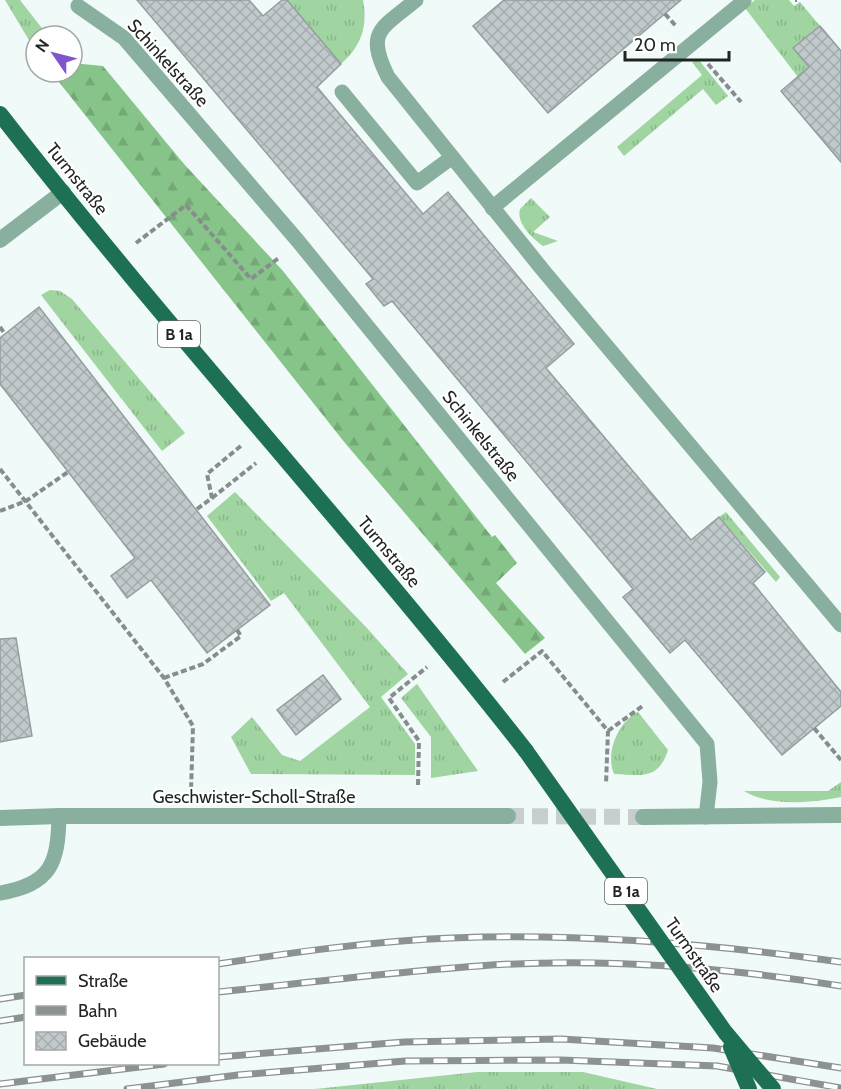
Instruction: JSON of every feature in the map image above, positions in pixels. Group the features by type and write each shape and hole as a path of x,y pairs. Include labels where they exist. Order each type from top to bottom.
{"main road":[{"name":"Turmstraße","path":"0,114 116,258 484,697 526,751 725,1032 773,1089"},
{"name":"Turmstraße","path":"725,1032 749,1089"}],"street":[{"path":"0,240 63,192"},
{"path":"643,817 841,815"},
{"name":"Geschwister-Scholl-Straße","path":"0,818 508,816"}],"lane":[{"path":"416,0 380,32 375,42 376,54 388,77 492,208 841,625"},
{"path":"492,208 744,1"},
{"name":"Schinkelstraße","path":"78,6 124,38 275,214 707,744 710,782 706,817"},
{"path":"342,92 417,183 451,158"},
{"path":"0,893 24,889 40,880 52,866 58,847 59,816"}],"path":[{"path":"116,258 186,204 251,279 270,265"},
{"path":"0,327 5,334"},
{"path":"212,498 207,474 261,429"},
{"path":"197,509 276,447"},
{"path":"0,469 164,678 193,726 192,817"},
{"path":"0,511 26,501 68,472"},
{"path":"164,678 204,664 241,636 237,630"},
{"path":"484,697 542,651 608,731 606,784"},
{"path":"408,682 389,698 419,741 418,785"},
{"path":"608,731 663,690"},
{"path":"814,729 841,760"}],"green space":[{"path":"5,0 20,0 39,24 24,24 24,32"},
{"path":"287,0 363,0 364,27 354,50 341,64"},
{"path":"755,0 789,0 794,6 800,2 820,26 793,48 809,68 798,77 745,8"},
{"path":"698,59 728,96 716,105 703,89 624,156 617,147 702,75 692,62"},
{"path":"84,64 103,66 184,164 283,271 492,537 495,535 517,563 496,583 545,638 525,654 345,443 61,84 84,84"},
{"path":"531,198 550,217 533,232 558,241 543,246 523,225 520,220 520,209"},
{"path":"50,290 60,291 72,299 185,433 162,451 41,295"},
{"path":"235,492 366,627 408,674 381,697 415,744 415,775 251,774 231,737 252,717 282,755 300,761 370,707 284,593 271,601 207,516"},
{"path":"726,512 780,577 776,582 719,517"},
{"path":"417,684 478,771 431,778 431,737 401,698"},
{"path":"638,712 668,750 664,760 654,771 640,775 614,774 611,757 615,739 619,730"},
{"path":"841,782 841,797 817,801 778,802 744,791 828,791"},
{"path":"477,1072 583,1072 657,1089 315,1089"}],"building":[{"path":"137,0 249,0 263,16 282,0 287,0 341,64 317,87 423,214 448,192 574,344 546,368 691,540 719,517 765,572 753,583 841,692 841,706 782,755 685,640 670,653 623,597 633,589 392,301 384,306 366,284 373,279"},
{"path":"504,0 681,0 548,113 473,26"},
{"path":"820,26 841,51 841,162 781,91 809,67 793,48"},
{"path":"39,307 270,605 207,653 151,580 127,598 111,576 135,558 0,384 0,338"},
{"path":"16,638 32,736 0,742 0,639"},
{"path":"323,675 341,699 296,735 277,710"}],"tunnel":[{"path":"508,816 643,817"}],"railway":[{"path":"219,964 364,944 423,939 501,937 647,941 841,962"},
{"path":"219,992 381,974 524,963 615,963 706,969 841,986"},
{"path":"0,999 24,995"},
{"path":"0,1021 24,1017"},
{"path":"219,1057 404,1042 561,1039 713,1048 841,1068"},
{"path":"127,1089 238,1075 405,1061 561,1060 717,1066 841,1088"},
{"path":"0,1084 156,1065"}]}
